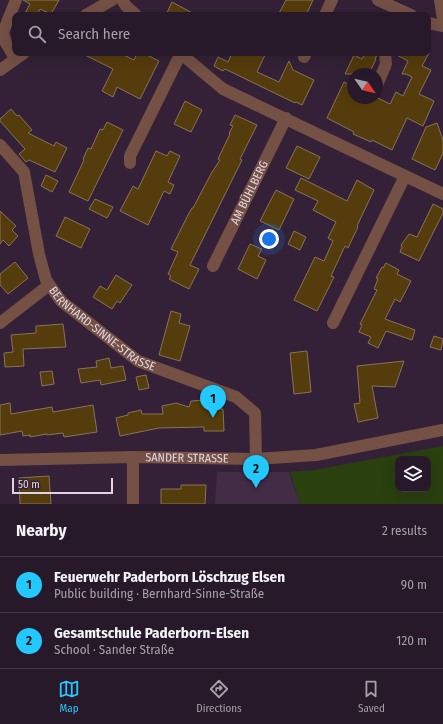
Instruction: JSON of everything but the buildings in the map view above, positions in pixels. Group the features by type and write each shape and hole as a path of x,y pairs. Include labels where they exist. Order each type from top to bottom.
{"street":[{"path":"12,50 3,42 3,32 16,0"},
{"path":"91,12 112,0"},
{"path":"122,0 133,12"},
{"path":"326,12 332,0"},
{"path":"378,0 393,11"},
{"path":"440,0 443,19"},
{"path":"431,24 443,26"},
{"path":"0,70 19,56"},
{"path":"130,163 130,156 180,56"},
{"path":"184,56 223,89 443,194"},
{"path":"383,71 386,64 385,56"},
{"name":"AM BÜHLBERG","path":"214,266 286,118"},
{"name":"BERNHARD-SINNE-STRASSE","path":"0,144 24,172 39,254 46,280 61,301 138,361 236,397 255,413 256,458"},
{"path":"333,323 404,176"},
{"path":"0,323 49,285"},
{"name":"SANDER STRASSE","path":"0,460 134,457 256,458 316,455 443,430"},
{"path":"133,504 134,457"}],"shaded area":[{"path":"217,472 289,472 300,504 215,504"}],"green space":[{"path":"443,446 443,504 300,504 290,472 314,470"}],"place":[{"name":"Feuerwehr Paderborn Löschzug Elsen","path":"213,418"},
{"name":"Gesamtschule Paderborn-Elsen","path":"256,488"}]}
